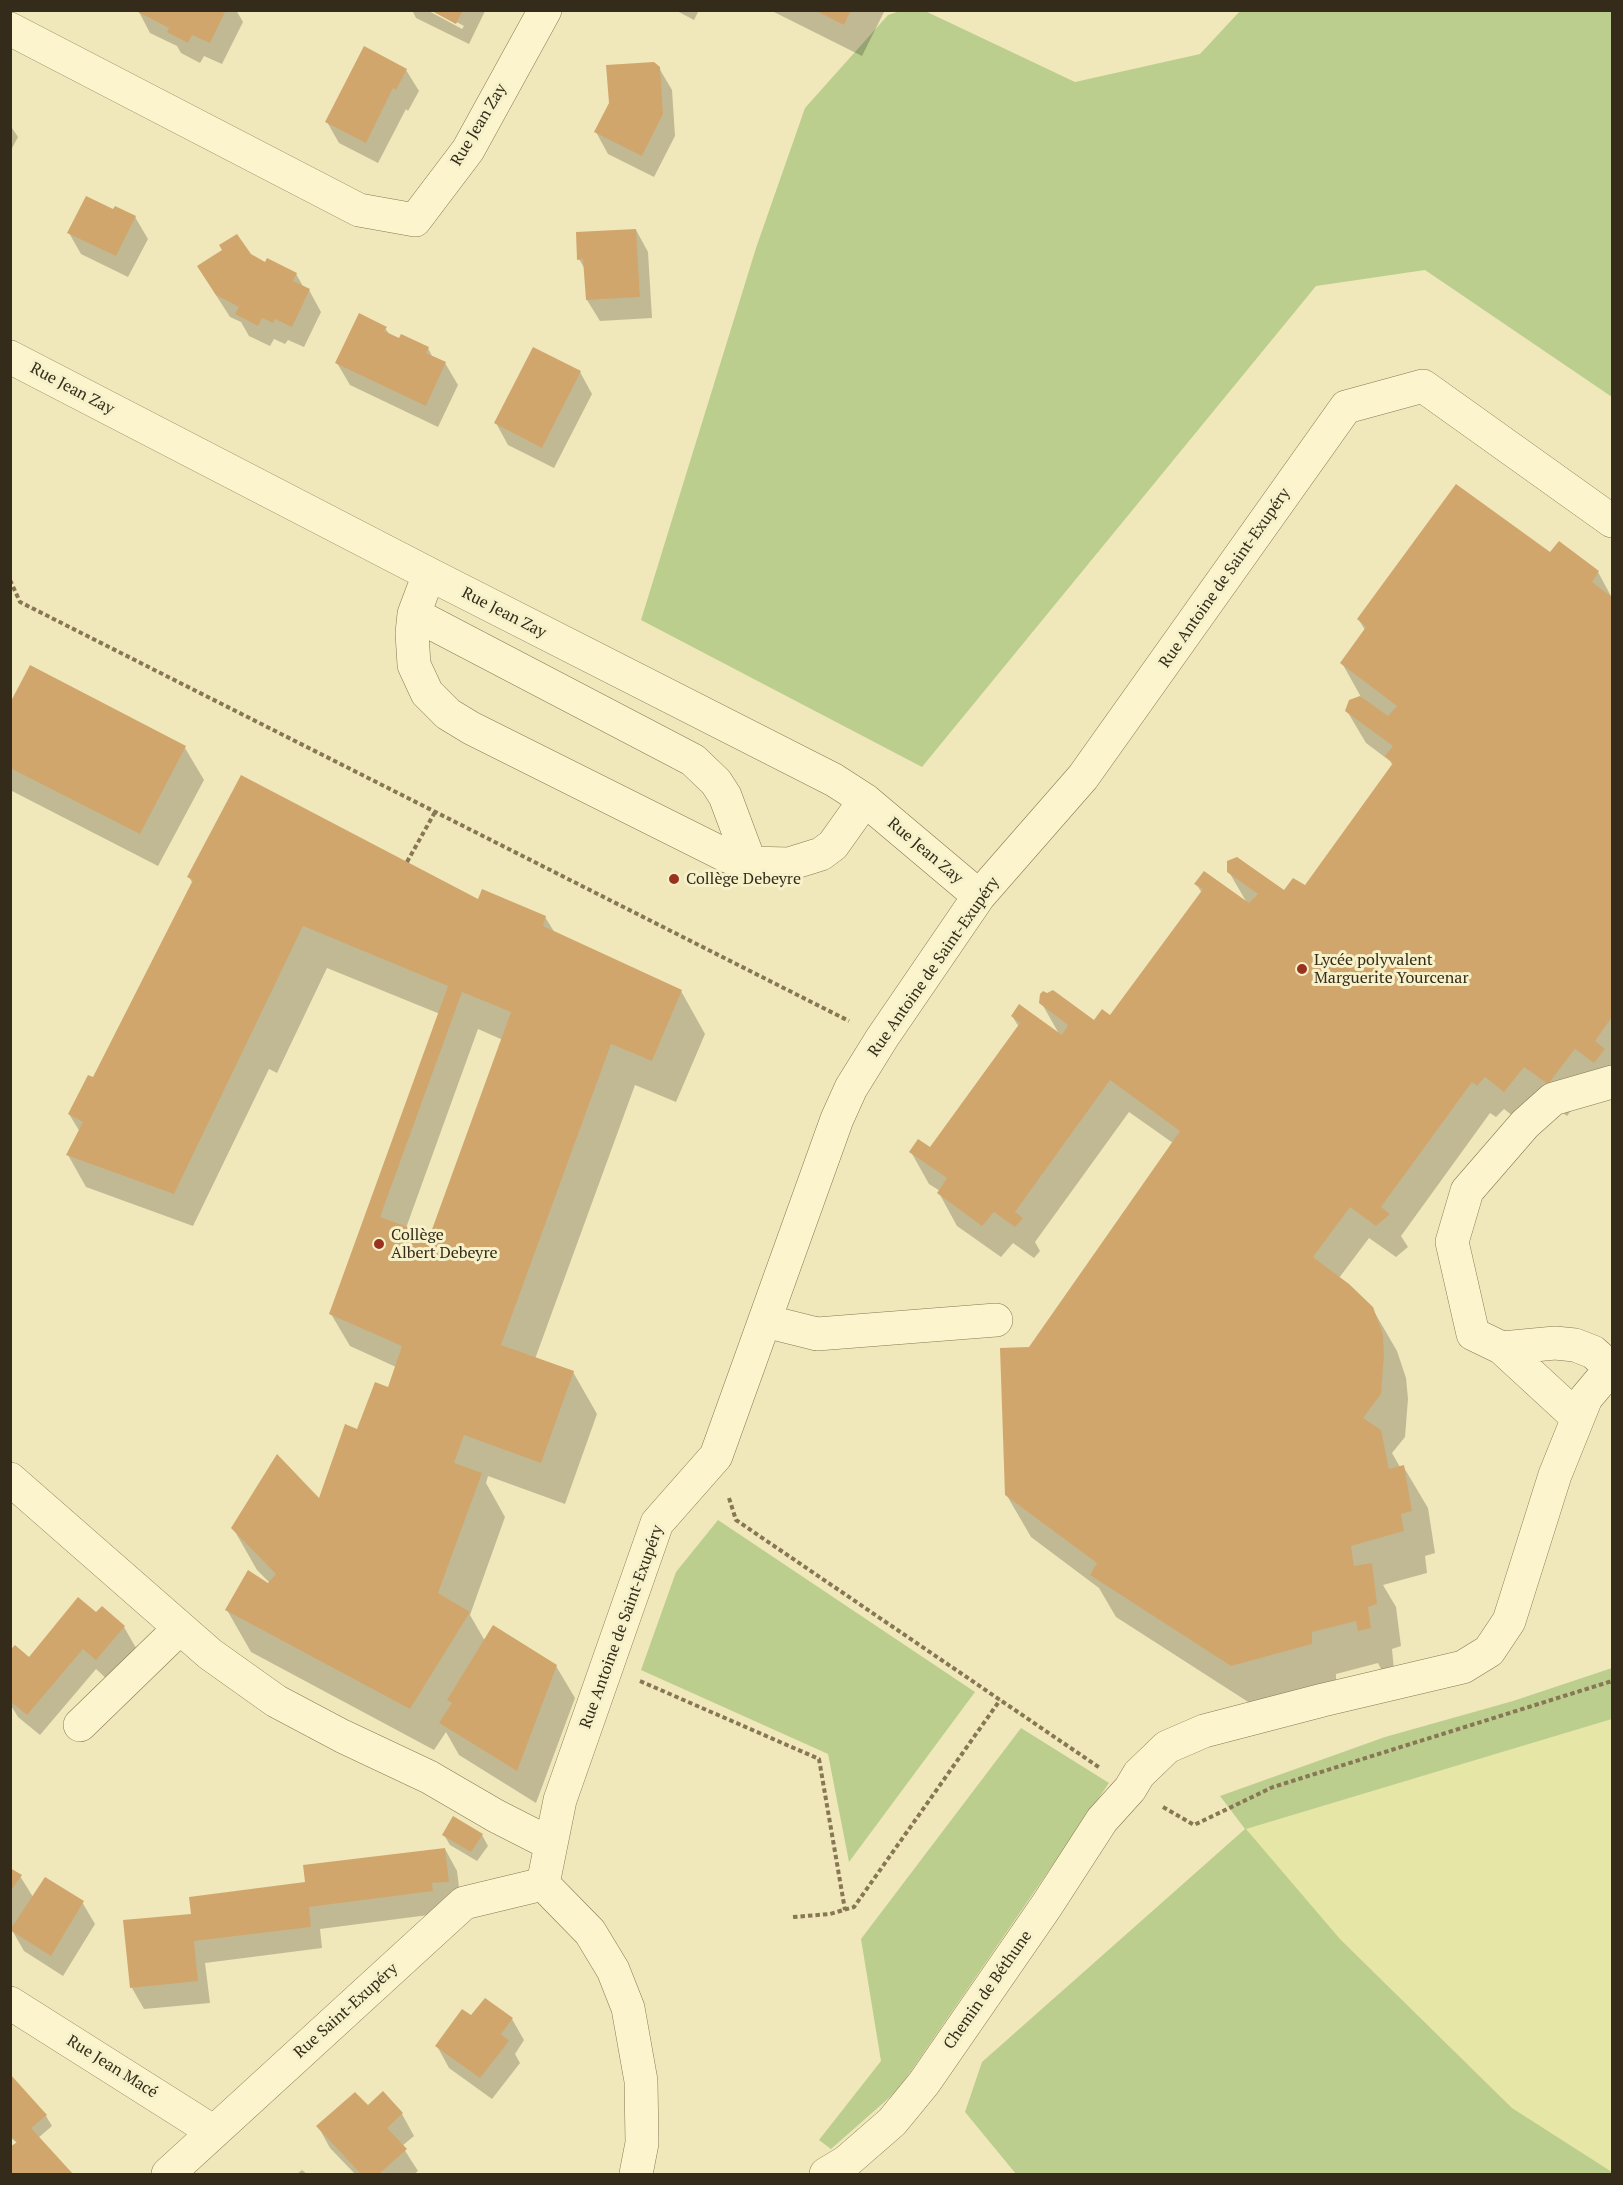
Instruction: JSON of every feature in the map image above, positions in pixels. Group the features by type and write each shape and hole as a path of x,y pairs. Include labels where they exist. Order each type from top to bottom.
{"street":[{"name":"Rue Jean Zay","path":"10,29 359,210 415,220 468,150 545,10"},
{"name":"Rue Jean Zay","path":"10,357 834,780 865,800 979,896"},
{"name":"Rue Antoine de Saint-Exupéry","path":"543,1884 560,1800 657,1523 716,1456 837,1119 851,1088 882,1038 979,896 1083,777 1346,407 1422,386 1612,522"},
{"path":"429,574 414,614 412,633 414,665 427,693 448,714 471,728 729,857 750,863 789,864 821,854 833,845 865,800"},
{"path":"414,614 693,760 716,782 725,796 750,863"},
{"path":"1578,1418 1502,1348 1473,1334 1452,1242 1467,1191 1525,1124 1553,1099 1612,1082"},
{"path":"765,1321 817,1334 996,1320"},
{"path":"1502,1348 1555,1343 1575,1345 1593,1352 1612,1368"},
{"name":"Chemin de Béthune","path":"826,2175 846,2162 892,2122 924,2083 1047,1905 1102,1820 1130,1789 1139,1774 1167,1747 1204,1731 1462,1667 1489,1651 1509,1621 1556,1475 1586,1398 1612,1368"},
{"path":"10,1479 210,1654 276,1701 342,1736 429,1777 496,1816 551,1844"},
{"path":"80,1725 180,1628"},
{"path":"543,1884 590,1932 613,1970 628,2008 641,2081 642,2143 636,2175"},
{"name":"Rue Saint-Exupéry","path":"168,2175 464,1903 543,1884"},
{"name":"Rue Jean Macé","path":"10,2003 213,2132"}],"path":[{"path":"10,580 20,602 882,1038"},
{"path":"408,862 435,812"},
{"path":"736,1520 1130,1789 1194,1825 1274,1787 1612,1681"},
{"path":"607,1667 819,1759 845,1910"},
{"path":"793,1917 830,1914 854,1908 1000,1700"}],"green space":[{"path":"903,10 925,11 1075,82 1200,54 1240,11 1612,11 1612,397 1425,270 1316,286 922,767 641,620 756,248 805,108 888,15"},
{"path":"718,1520 975,1692 849,1862 828,1754 641,1670 676,1572"},
{"path":"1612,1668 1612,1719 1246,1829 1340,1939 1512,2108 1612,2174 1016,2174 965,2112 982,2062 1245,1829 1220,1796 1385,1737 1513,1701"},
{"path":"1612,1719 1612,2172 1512,2108 1340,1939 1245,1829"},
{"path":"1021,1728 1109,1783 898,2090 831,2149 819,2140 881,2061 861,1939"}],"building":[{"path":"134,10 226,10 210,43 192,35 188,43 167,32 169,28"},
{"path":"430,10 463,10 456,24"},
{"path":"814,10 851,10 844,25"},
{"path":"364,46 407,69 396,90 393,88 366,143 325,122"},
{"path":"654,62 660,67 663,114 642,156 594,132 609,103 606,65"},
{"path":"86,196 113,209 115,206 136,216 116,256 67,233"},
{"path":"636,229 640,297 586,300 583,259 577,260 576,232"},
{"path":"237,234 251,254 265,262 267,258 297,273 293,281 310,289 292,327 275,319 273,323 262,318 258,326 235,314 239,307 216,295 197,266 222,250 219,245"},
{"path":"359,313 387,327 384,331 399,338 401,334 429,347 426,353 446,362 426,406 335,363"},
{"path":"533,347 581,371 542,448 494,423"},
{"path":"1456,484 1550,552 1559,541 1599,571 1592,582 1612,597 1612,1017 1595,1041 1605,1049 1594,1063 1575,1049 1548,1084 1524,1067 1504,1092 1485,1077 1477,1086 1472,1082 1381,1207 1390,1214 1376,1226 1350,1207 1313,1257 1349,1284 1373,1307 1383,1334 1381,1394 1363,1418 1381,1430 1389,1469 1404,1465 1412,1511 1401,1514 1404,1531 1351,1546 1354,1566 1372,1563 1377,1604 1368,1607 1371,1628 1358,1631 1356,1621 1312,1632 1312,1644 1231,1666 1090,1575 1097,1563 1005,1495 1000,1348 1029,1347 1180,1131 1110,1080 1015,1212 1023,1218 1015,1227 994,1212 982,1226 937,1193 947,1178 909,1152 918,1139 930,1147 1020,1023 1011,1016 1019,1004 1062,1035 1068,1025 1039,1003 1040,994 1043,991 1047,993 1053,990 1094,1020 1102,1009 1110,1015 1203,889 1194,884 1204,871 1249,903 1258,894 1227,872 1227,861 1237,857 1284,890 1293,878 1305,885 1393,763 1385,756 1393,746 1345,711 1349,700 1360,696 1388,716 1397,706 1340,663 1366,627 1357,619"},
{"path":"30,665 186,746 140,834 10,768 10,703"},
{"path":"241,775 478,899 482,889 546,916 543,926 682,990 652,1061 611,1044 501,1345 574,1371 541,1463 464,1435 454,1463 482,1473 438,1593 470,1612 410,1709 225,1610 248,1570 268,1583 276,1574 231,1528 277,1454 319,1498 345,1424 357,1429 375,1382 388,1387 402,1346 329,1314 448,986 303,926 174,1194 66,1155 83,1122 68,1114 88,1075 93,1077 193,880 187,877","holes":["462,992 511,1012 430,1235 380,1217"]},
{"path":"78,1597 96,1612 102,1606 125,1626 96,1660 83,1649 27,1715 10,1701 10,1650 15,1645 29,1657"},
{"path":"493,1625 557,1665 517,1771 439,1723 452,1703 447,1700"},
{"path":"453,1816 483,1834 471,1852 442,1835"},
{"path":"445,1848 449,1882 432,1883 433,1891 309,1907 311,1927 194,1941 198,1981 130,1988 123,1920 191,1914 189,1897 305,1882 303,1865"},
{"path":"10,1868 22,1875 10,1892"},
{"path":"45,1877 84,1901 51,1956 10,1930"},
{"path":"485,1998 513,2018 501,2034 509,2041 480,2078 435,2046 462,2009 471,2015"},
{"path":"10,2074 47,2115 31,2128 73,2174 10,2174 10,2147 17,2142 10,2135"},
{"path":"383,2091 403,2113 387,2128 407,2149 379,2174 361,2174 316,2126 355,2092 368,2105"}],"place":[{"name":"Collège Debeyre","path":"674,879"},
{"name":"Lycée polyvalent Marguerite Yourcenar","path":"1302,969"},
{"name":"Collège Albert Debeyre","path":"379,1244"}]}
